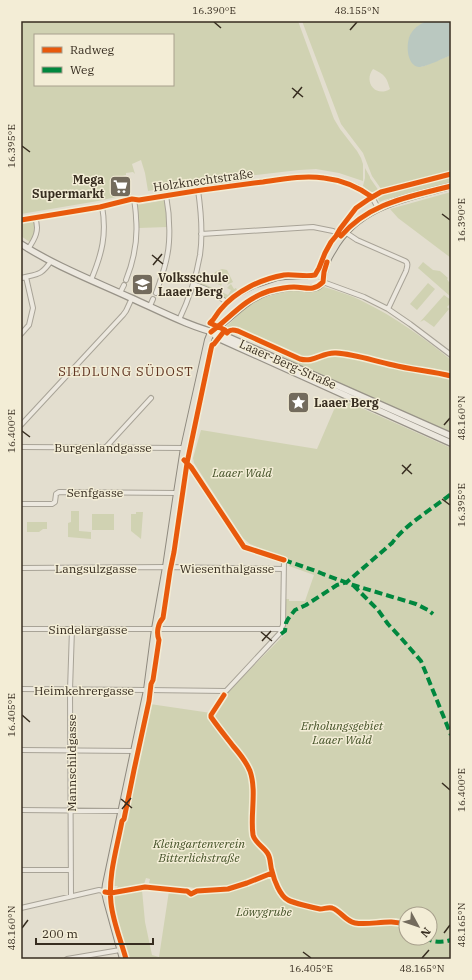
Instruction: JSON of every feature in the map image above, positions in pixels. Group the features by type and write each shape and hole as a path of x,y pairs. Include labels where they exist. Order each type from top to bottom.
{"main road":[{"path":"212,332 238,308 261,294 287,287 318,287 323,282 324,272 331,254 344,234 358,220 371,211 392,202 451,186"},
{"name":"Laaer-Berg-Straße","path":"21,244 51,261 179,320 221,334 451,436"},
{"path":"123,959 105,892 107,874 147,690 155,629 168,568 184,448 207,343 217,322 231,306 238,301 267,287 286,282 309,282 324,272"},
{"name":"Laaer-Berg-Straße","path":"212,332 218,338 451,443"}],"street":[{"name":"Holzknechtstraße","path":"21,220 134,199 139,200 198,190 306,177 325,178 338,181 361,190 375,201 378,208"},
{"path":"179,320 187,303 200,254 201,234 198,190"},
{"path":"156,293 165,264 169,243 169,216 166,195"},
{"path":"126,280 133,259 136,241 134,199"},
{"path":"91,280 98,266 103,248 104,218 102,206"},
{"path":"28,249 34,241 37,232 37,223 35,218"},
{"path":"201,234 313,227 344,234 407,263 408,265 406,271 388,309"},
{"path":"21,278 39,274 44,271 51,261"},
{"path":"21,334 29,325 33,308 26,277"},
{"path":"309,282 323,282 364,296 388,309 451,355"},
{"path":"193,284 215,293 231,306"},
{"path":"120,293 124,285"},
{"path":"21,425 123,315 132,298"},
{"path":"150,306 154,298"},
{"path":"106,447 151,398"},
{"name":"Burgenlandgasse","path":"21,447 184,448"},
{"path":"183,459 191,467 244,547 284,560 283,611 281,629"},
{"name":"Senfgasse","path":"21,504 52,504 58,492 177,493"},
{"name":"Langsulzgasse","path":"21,568 168,568"},
{"name":"Wiesenthalgasse","path":"168,568 284,568"},
{"name":"Sindelargasse","path":"21,629 281,629"},
{"name":"Mannschildgasse","path":"71,896 70,690 72,629"},
{"name":"Heimkehrergasse","path":"21,690 226,691 280,633 281,629"},
{"path":"21,750 134,751"},
{"path":"21,810 121,811"},
{"path":"21,870 71,870"},
{"path":"21,908 99,890 111,893 145,887 185,891"},
{"path":"67,959 120,950"}],"green space":[{"path":"21,21 298,21 334,119 361,158 363,164 363,181 339,173 316,169 221,179 148,191 141,160 132,164 135,174 133,172 126,173 126,175 112,179 116,197 21,214"},
{"path":"302,21 427,21 422,23 419,67 451,55 451,182 380,202 377,197 384,193 372,176 363,153 341,124","holes":["373,69 384,76 390,89 380,92 372,87 369,79"]},
{"path":"365,168 379,191 373,194 363,186"},
{"path":"451,192 451,258 398,218 390,209"},
{"path":"165,200 167,227 139,228 137,205"},
{"path":"32,220 35,224 35,234 31,243 21,236 21,222"},
{"path":"423,262 433,270 440,271 448,278 447,279 449,282 451,281 451,297 418,268"},
{"path":"222,269 227,270 233,282 227,285 228,283 223,281 221,286 209,281 212,276 214,276 215,272"},
{"path":"197,272 207,274 205,279 200,276 198,281 228,295 231,290 227,288 231,284 238,292 227,300 217,292 197,283"},
{"path":"428,283 435,289 417,310 410,304"},
{"path":"324,287 354,297 387,314 420,336 451,360 451,433 332,381 239,334 226,332 226,327 246,307 260,299 279,293 290,291 311,291"},
{"path":"444,295 451,300 451,303 447,307 449,309 434,327 424,320 420,322"},
{"name":"Erholungsgebiet Laaer Wald","path":"339,398 451,448 451,959 128,959 115,919 111,895 118,886 111,886 150,704 211,713 221,698 286,633 283,631 286,599 289,599 289,601 305,601 314,575 289,566 290,561 250,544 243,538 194,463 193,458 201,430 317,449","holes":["146,878 150,879 150,884 198,889 195,895 176,894 174,891 169,891 159,957 152,955 145,922 142,890"]},
{"path":"71,511 79,511 79,531 91,532 91,539 68,537 68,523 71,522"},
{"path":"136,512 143,512 141,539 131,531 131,514 136,514"},
{"path":"92,514 114,514 114,530 92,530"},
{"path":"27,522 47,522 47,529 43,529 39,532 27,532"}],"shaded area":[{"path":"427,21 451,21 451,55 419,67 415,66 409,58 408,41 415,28"}],"marked path":[{"path":"281,634 285,631 286,623 295,610 306,605 337,585 347,582 392,543 412,523 451,494"},
{"path":"284,560 353,585 416,604 433,614"},
{"path":"353,585 378,610 388,624 421,661 451,735"},
{"path":"438,942 451,940"}],"cycle path":[{"path":"126,959 112,910 110,893 112,872 153,680 159,640 158,628 163,618 187,463 212,345 225,330 210,323 221,309 241,291 258,283 284,275 315,275 325,253 340,229 356,208 369,199 381,192 451,174"},
{"path":"21,220 100,207 132,199 139,200 301,177 316,177 337,180 355,187 372,197"},
{"path":"341,236 365,215 378,208 392,202 451,186"},
{"path":"211,332 245,304 260,294 285,288 316,287 323,282 327,262"},
{"path":"227,333 231,330 238,331 305,360 314,359 326,354 336,353 451,376"},
{"path":"184,460 191,467 244,547 284,560"},
{"path":"224,695 211,717 243,758 250,771 253,787 253,835 270,858 274,879 282,895 294,903 320,909 332,908 348,920 355,923 398,923"},
{"path":"105,892 111,893 145,887 187,891 191,894 197,891 228,889 272,873"}],"place":[{"name":"Mega Supermarkt","path":"120,186"},
{"name":"Volksschule Laaer Berg","path":"142,284"},
{"name":"Laaer Berg","path":"298,402"}],"district":[{"name":"SIEDLUNG SÜDOST","path":"126,371"}],"park label":[{"name":"Laaer Wald","path":"242,472"},
{"name":"Kleingartenverein Bitterlichstraße","path":"199,850"},
{"name":"Löwygrube","path":"264,911"}]}
